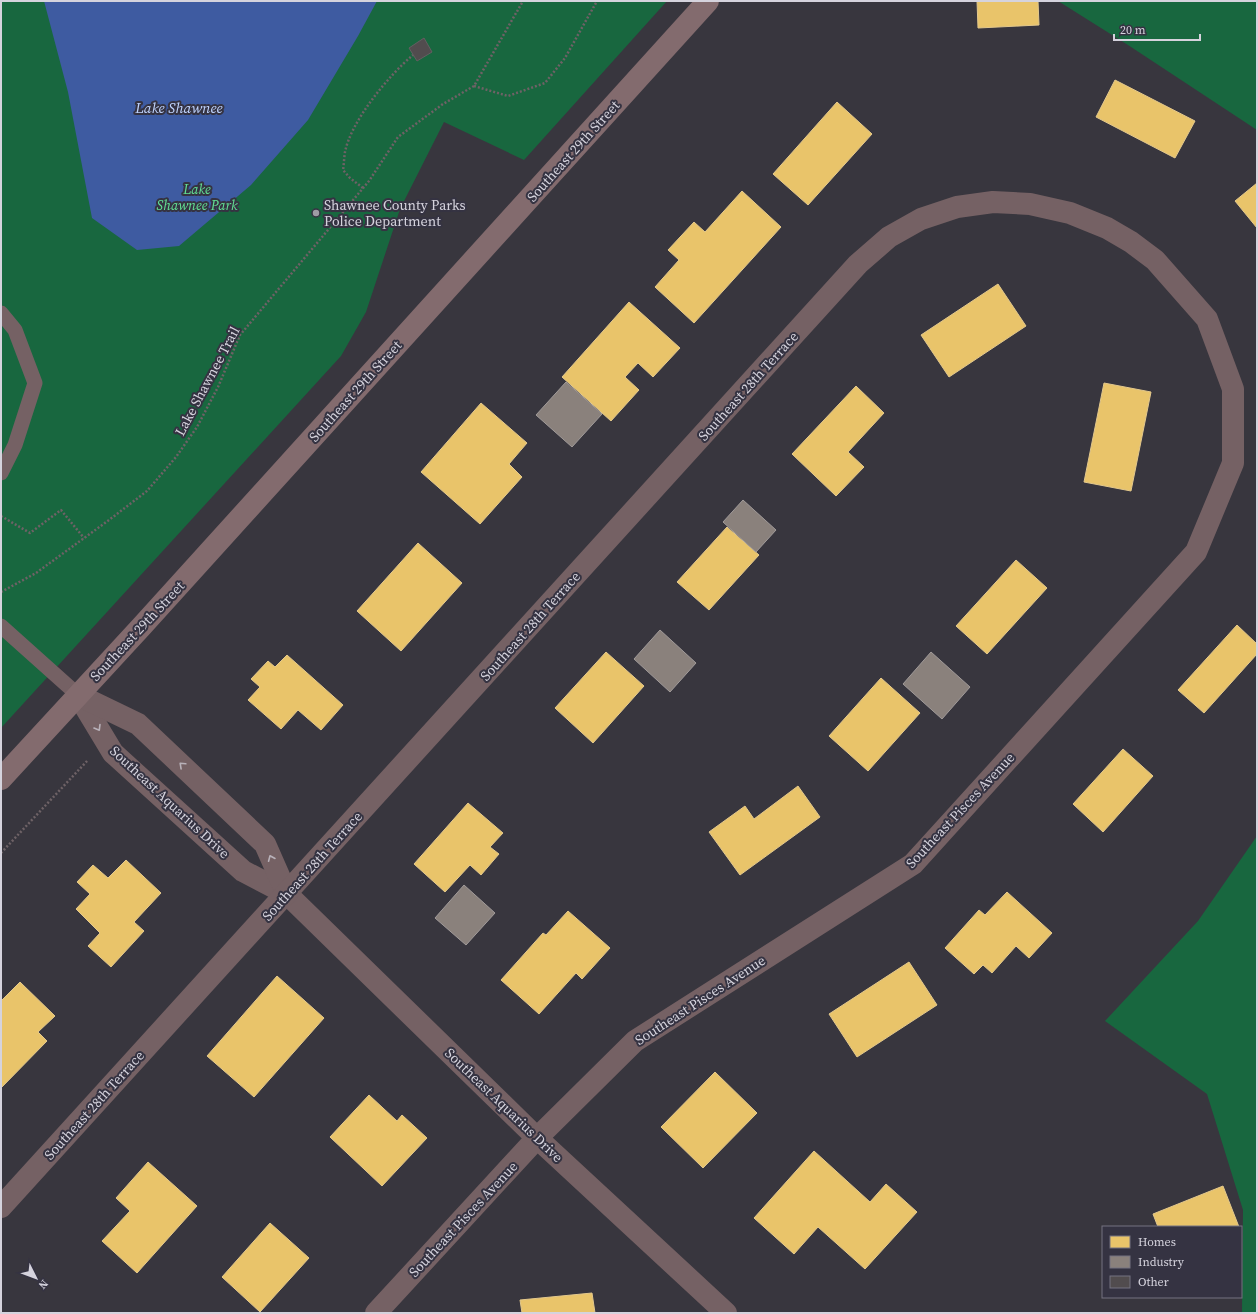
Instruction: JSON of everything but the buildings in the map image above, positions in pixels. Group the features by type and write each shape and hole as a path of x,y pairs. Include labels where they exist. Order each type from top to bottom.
{"main road":[{"name":"Southeast 29th Street","path":"1,779 148,620 708,1"}],"street":[{"name":"Southeast 28th Terrace","path":"1,1207 858,264 889,237 921,219 957,207 993,202 1030,204 1070,213 1107,228 1131,242"},
{"name":"Southeast Pisces Avenue","path":"376,1313 537,1138 635,1041 913,864 1196,552 1233,464 1233,390 1207,319 1155,260 1131,242"},
{"name":"Southeast Aquarius Drive","path":"78,695 113,753 243,871 287,894 537,1138 726,1313"},
{"name":"Southeast Aquarius Drive","path":"78,695 138,724 265,844 287,894"}],"lane":[{"path":"1,313 15,330 35,383 15,445 1,473"},
{"path":"1,626 78,695"}],"path":[{"name":"Lake Shawnee Trail","path":"1,592 36,573 146,491 176,457 197,427 218,387 240,335 363,188 398,137 443,104 474,86 523,1"},
{"path":"474,86 508,96 545,83 565,58 597,1"},
{"path":"363,188 350,178 343,170 345,151 352,132 365,110 389,78 413,55"},
{"path":"1,516 30,533 61,510 84,538"},
{"path":"1,853 106,741"}],"green space":[{"name":"Lake Shawnee Park","path":"1,1 667,1 524,160 444,122 400,209 366,312 341,356 1,728"},
{"path":"1058,1 1257,1 1257,130 1128,45"},
{"path":"1257,836 1257,1313 1242,1313 1243,1210 1207,1094 1105,1021 1198,921"}],"water":[{"name":"Lake Shawnee","path":"44,1 377,1 308,120 251,185 179,246 137,250 92,218 68,92"}],"place":[{"name":"Shawnee County Parks Police Department","path":"316,213"}]}
